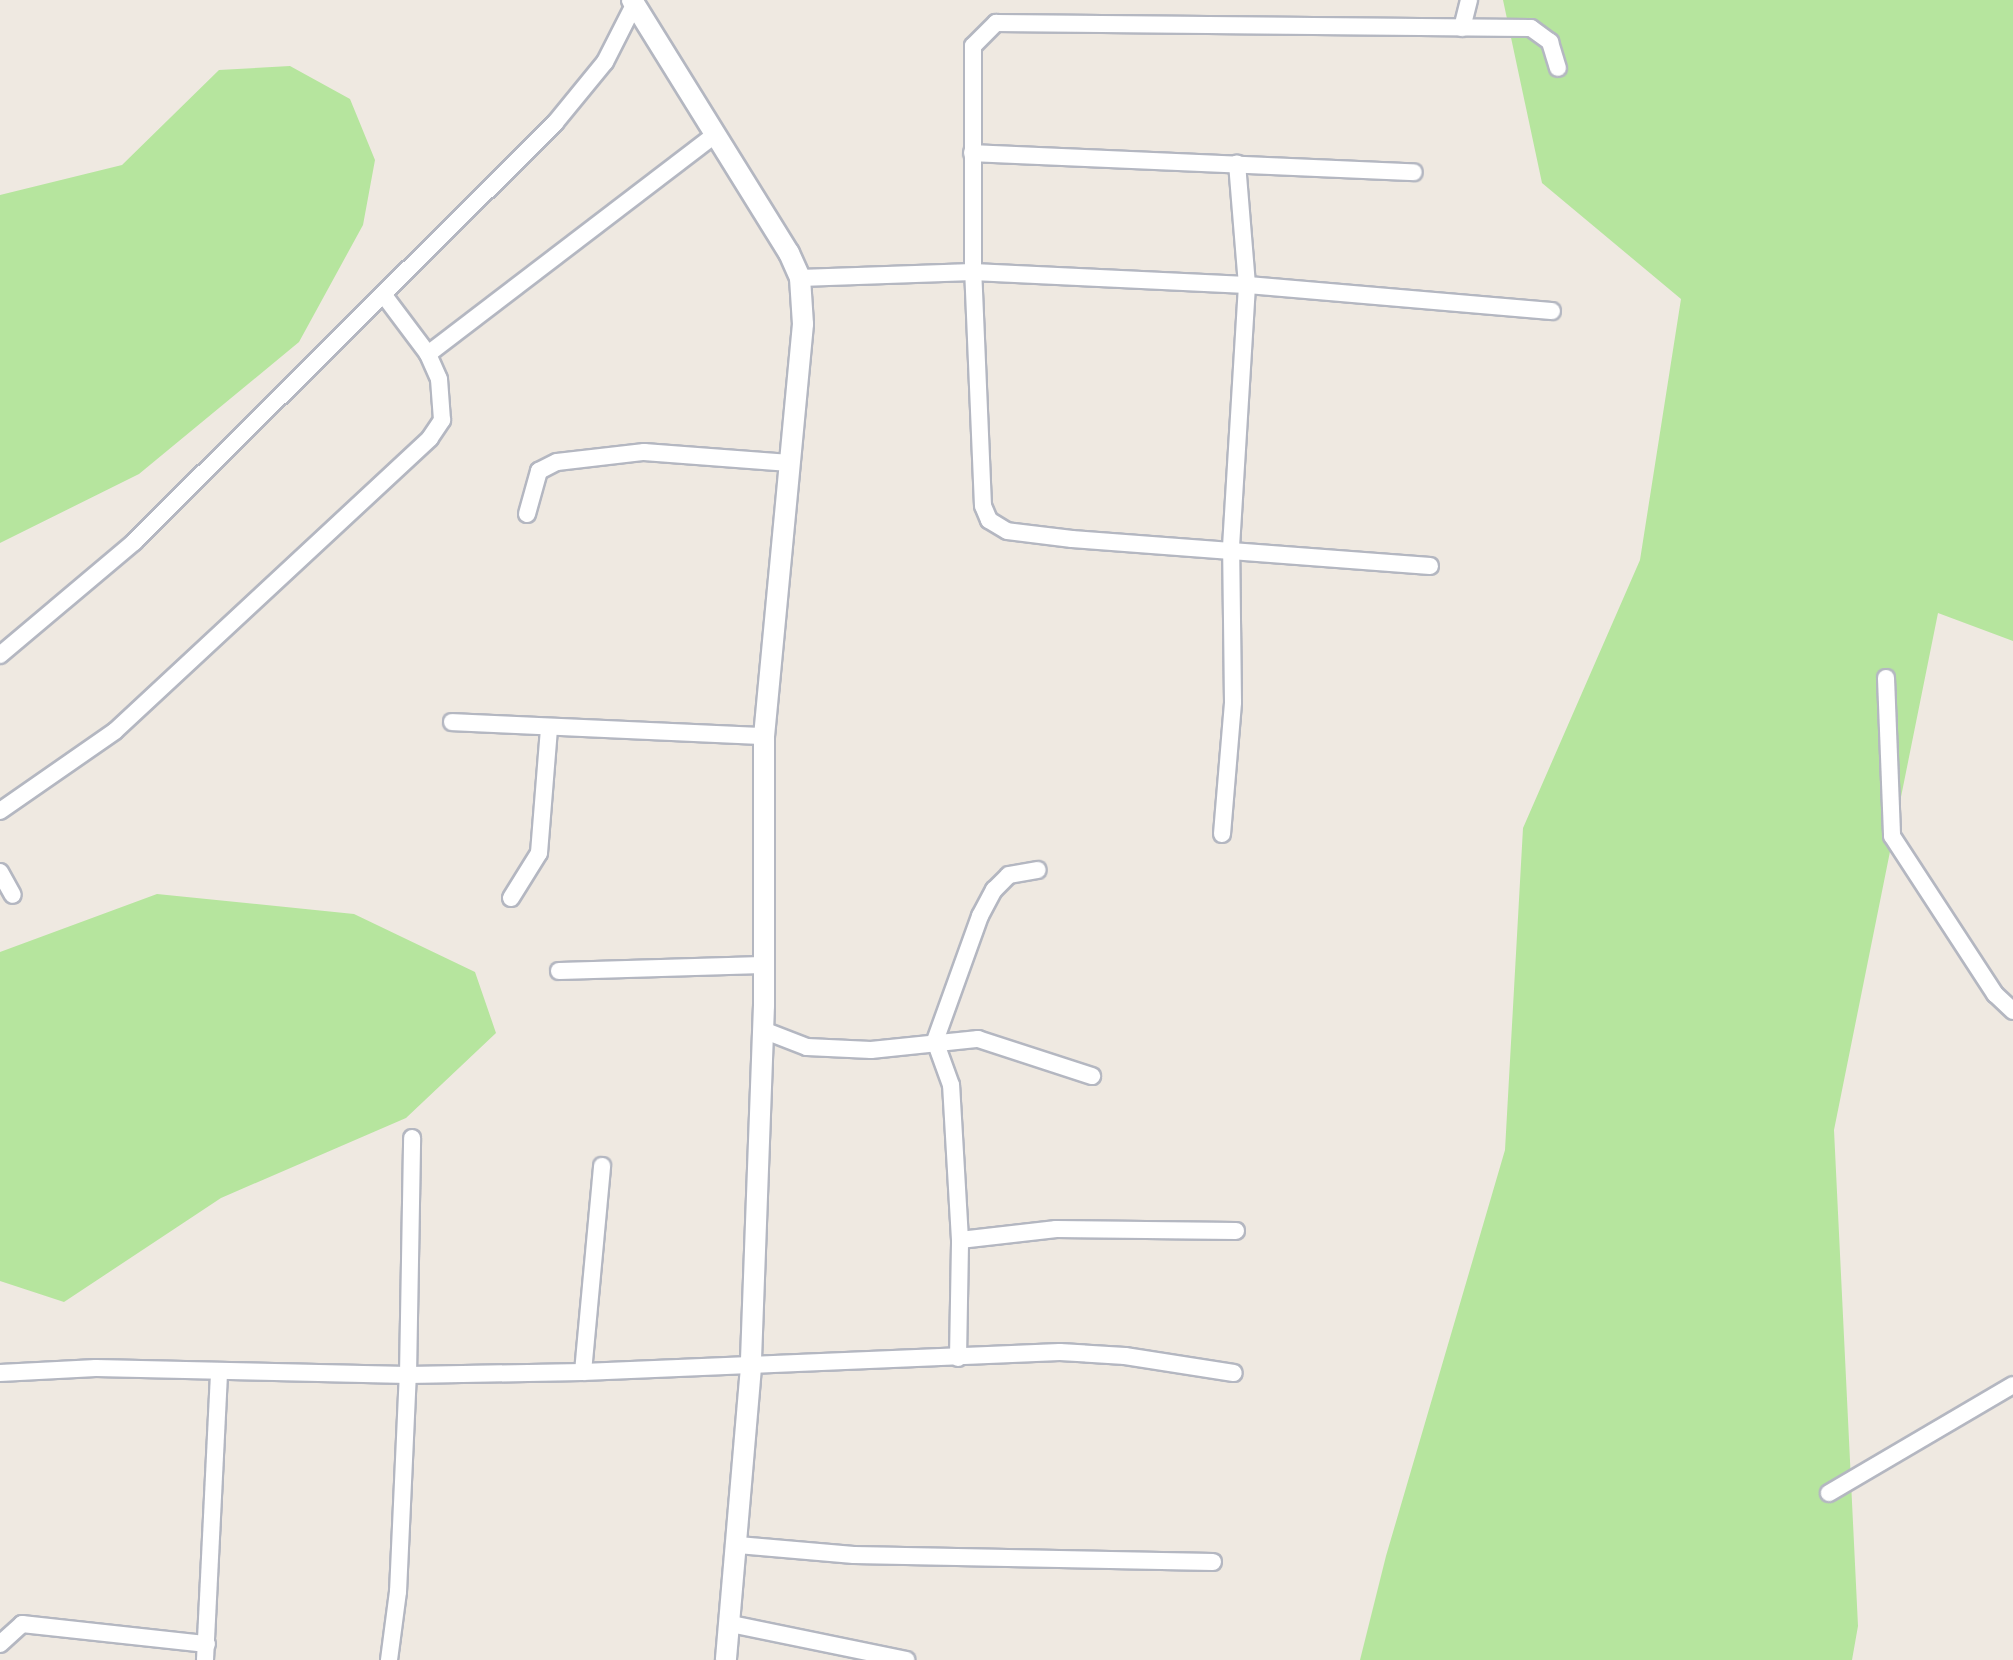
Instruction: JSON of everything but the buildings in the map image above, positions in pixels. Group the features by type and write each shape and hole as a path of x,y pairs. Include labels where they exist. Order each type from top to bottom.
{"street":[{"path":"1462,28 1469,0"},
{"path":"633,2 716,134 800,278 803,324 764,736 763,1030 751,1367 726,1660"},
{"path":"0,655 134,542 555,123 605,62 633,2"},
{"path":"1430,566 1231,547 1059,538 1007,531 989,520 983,506 973,272 973,46 996,23 1462,28 1542,32 1558,68"},
{"path":"428,354 716,134"},
{"path":"972,153 1414,172"},
{"path":"1222,834 1233,702 1231,547 1247,285 1237,163"},
{"path":"800,278 973,272 1247,285 1552,311"},
{"path":"0,811 115,731 430,438 442,420 443,399 428,354 383,294"},
{"path":"527,514 539,471 557,462 644,452 790,463"},
{"path":"1886,678 1892,836 1995,994 2013,1011"},
{"path":"452,722 549,729 764,736"},
{"path":"511,898 539,853 549,729"},
{"path":"958,1358 960,1240 951,1085 935,1041 980,916 994,890 1009,875 1038,870"},
{"path":"0,872 13,895"},
{"path":"559,971 763,965"},
{"path":"763,1030 807,1047 871,1050 935,1041 978,1039 1092,1076"},
{"path":"389,1660 398,1592 408,1375 412,1138"},
{"path":"583,1372 602,1166"},
{"path":"960,1240 1072,1229 1236,1231"},
{"path":"0,1373 96,1368 408,1375 583,1372 1060,1352 1125,1356 1234,1373"},
{"path":"0,1644 22,1624 206,1652 219,1373"},
{"path":"1829,1493 2013,1385"},
{"path":"738,1545 854,1555 1213,1562"},
{"path":"731,1624 906,1660"}],"green space":[{"path":"1503,0 2013,0 2013,641 1938,613 1834,1130 1858,1626 1852,1660 1360,1660 1386,1556 1505,1150 1523,828 1640,560 1681,299 1542,183"},
{"path":"290,66 350,99 375,160 363,225 299,342 139,474 0,543 0,195 122,165 219,70"},
{"path":"157,894 354,914 475,972 496,1033 406,1118 221,1198 64,1302 0,1281 0,952"}]}
